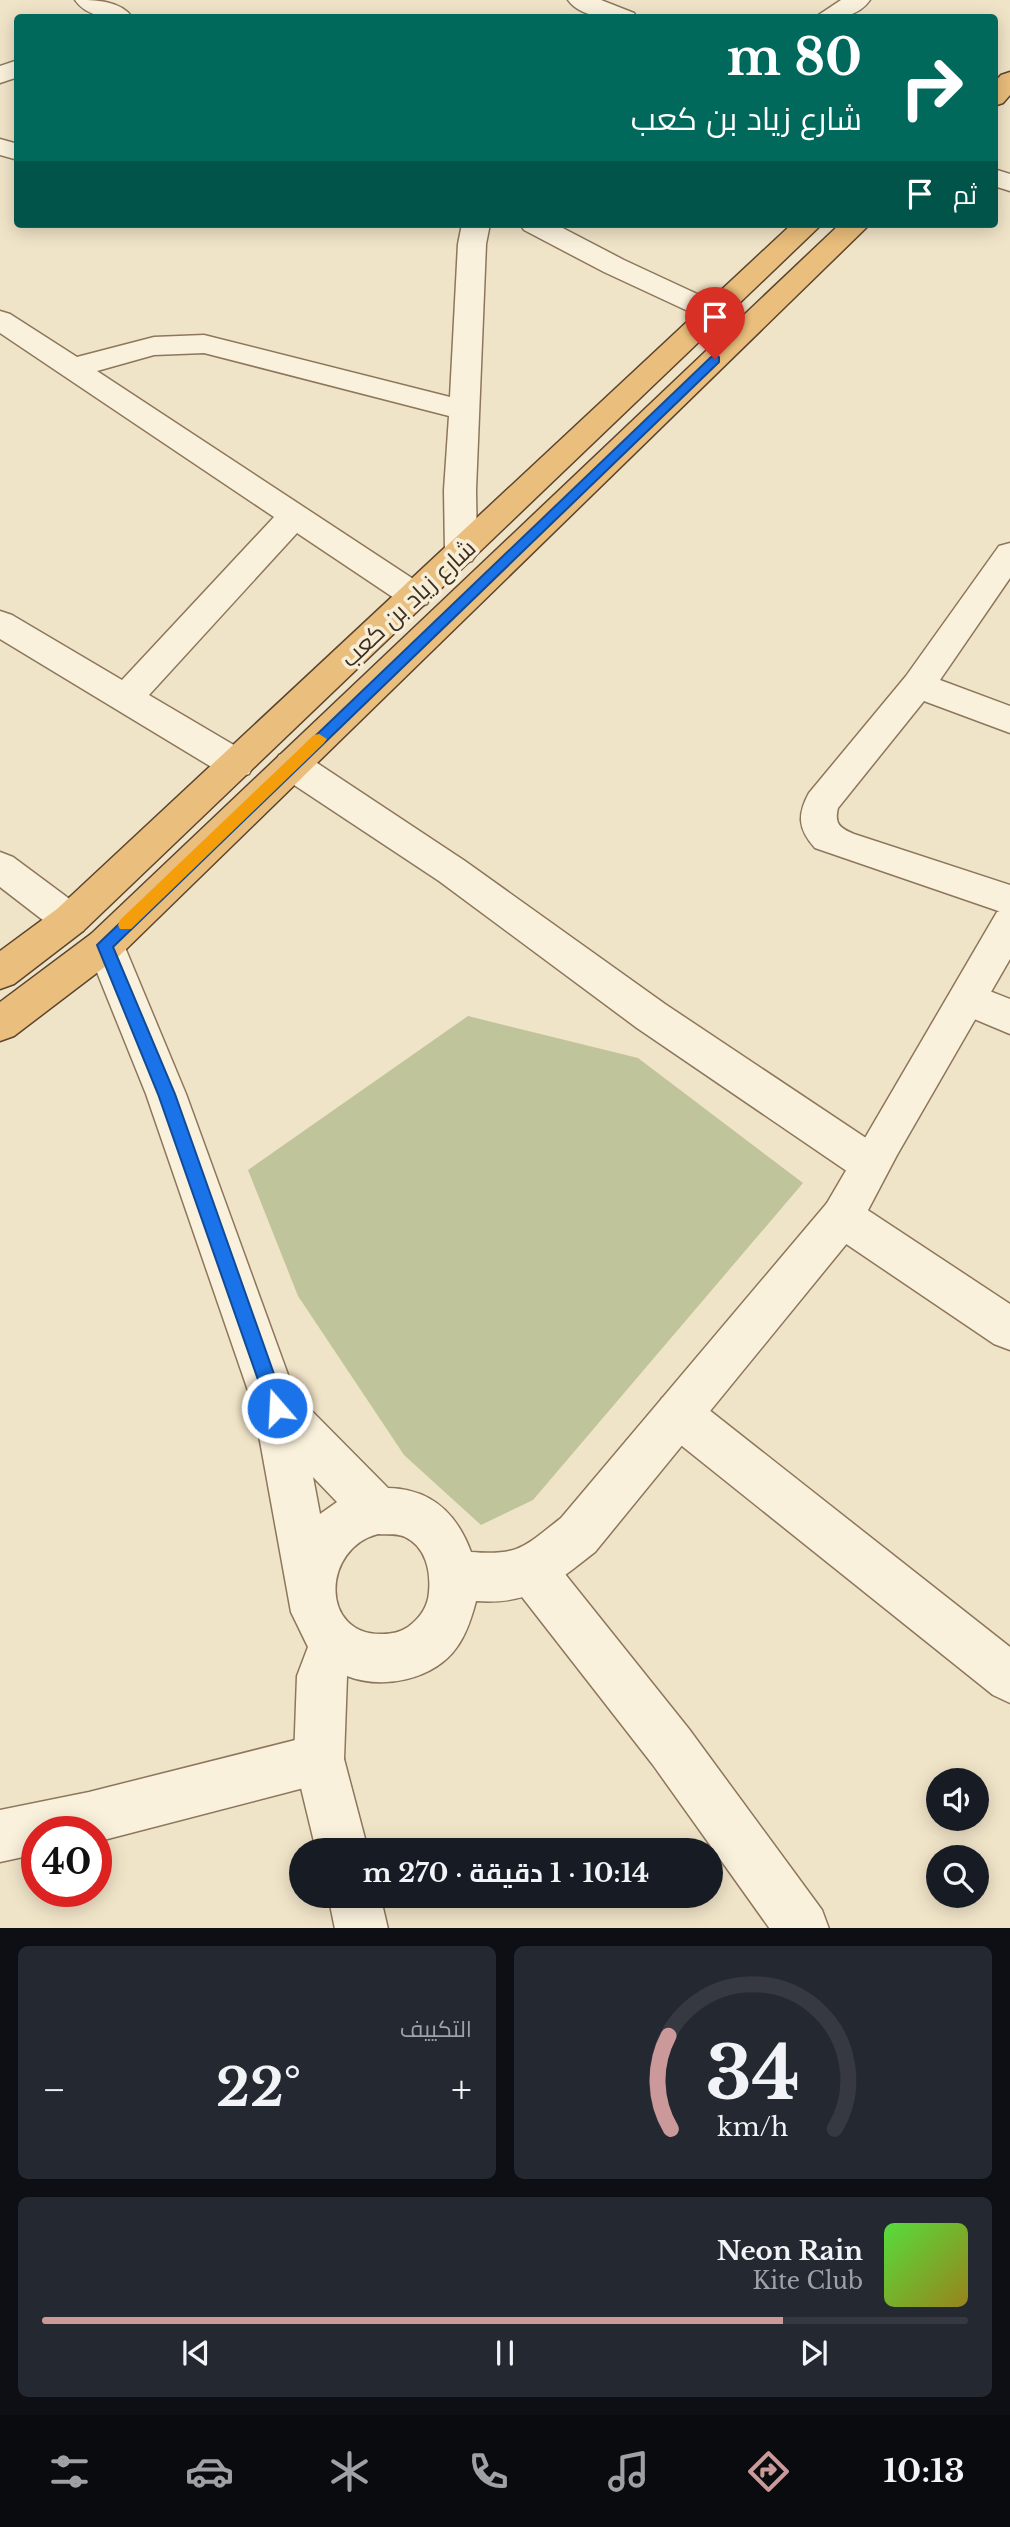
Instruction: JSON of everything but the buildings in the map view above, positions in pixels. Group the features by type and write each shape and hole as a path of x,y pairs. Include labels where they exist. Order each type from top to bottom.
{"highway":[{"path":"998,94 1010,80"},
{"name":"شارع زياد بن كعب","path":"14,962 70,920 804,228"},
{"name":"شارع زياد بن كعب","path":"0,1024 105,945 852,228"},
{"path":"14,962 59,979"}],"street":[{"path":"86,0 111,14"},
{"path":"580,0 615,14"},
{"path":"834,14 858,0"},
{"path":"461,553 460,489 472,244 475,228"},
{"path":"542,228 614,266 713,312"},
{"path":"0,320 415,596"},
{"path":"73,368 149,346 170,342 194,343 465,411"},
{"path":"127,696 294,516"},
{"path":"1010,554 918,685 822,803 818,816 819,828 828,838 841,844 1010,900"},
{"path":"0,623 127,696 236,764"},
{"path":"918,685 1010,720"},
{"path":"292,765 452,871 651,1016 869,1163"},
{"path":"0,867 70,920"},
{"path":"455,1575 494,1578 533,1571 578,1535 842,1217 869,1163 970,999 1010,923"},
{"path":"105,945 166,1094 277,1408 311,1591 318,1619 334,1643 359,1657 387,1660 416,1651 439,1631 453,1604 455,1575 447,1547 430,1526 405,1513 378,1511 351,1519 330,1537 316,1563 311,1591"},
{"path":"970,999 1010,1017"},
{"path":"842,1217 1010,1329"},
{"path":"277,1408 378,1511"},
{"path":"678,1414 1010,1678"},
{"path":"533,1571 671,1747 803,1928"},
{"path":"334,1643 321,1676 319,1759 339,1838"},
{"path":"0,1836 89,1818 319,1759"},
{"path":"357,1908 362,1928"}],"green space":[{"path":"468,1016 638,1058 803,1183 533,1500 481,1525 404,1455 298,1296 248,1170"}],"slow traffic":[{"path":"126,925 319,739"}],"route":[{"path":"277,1408 166,1094 105,945 715,359"}]}
